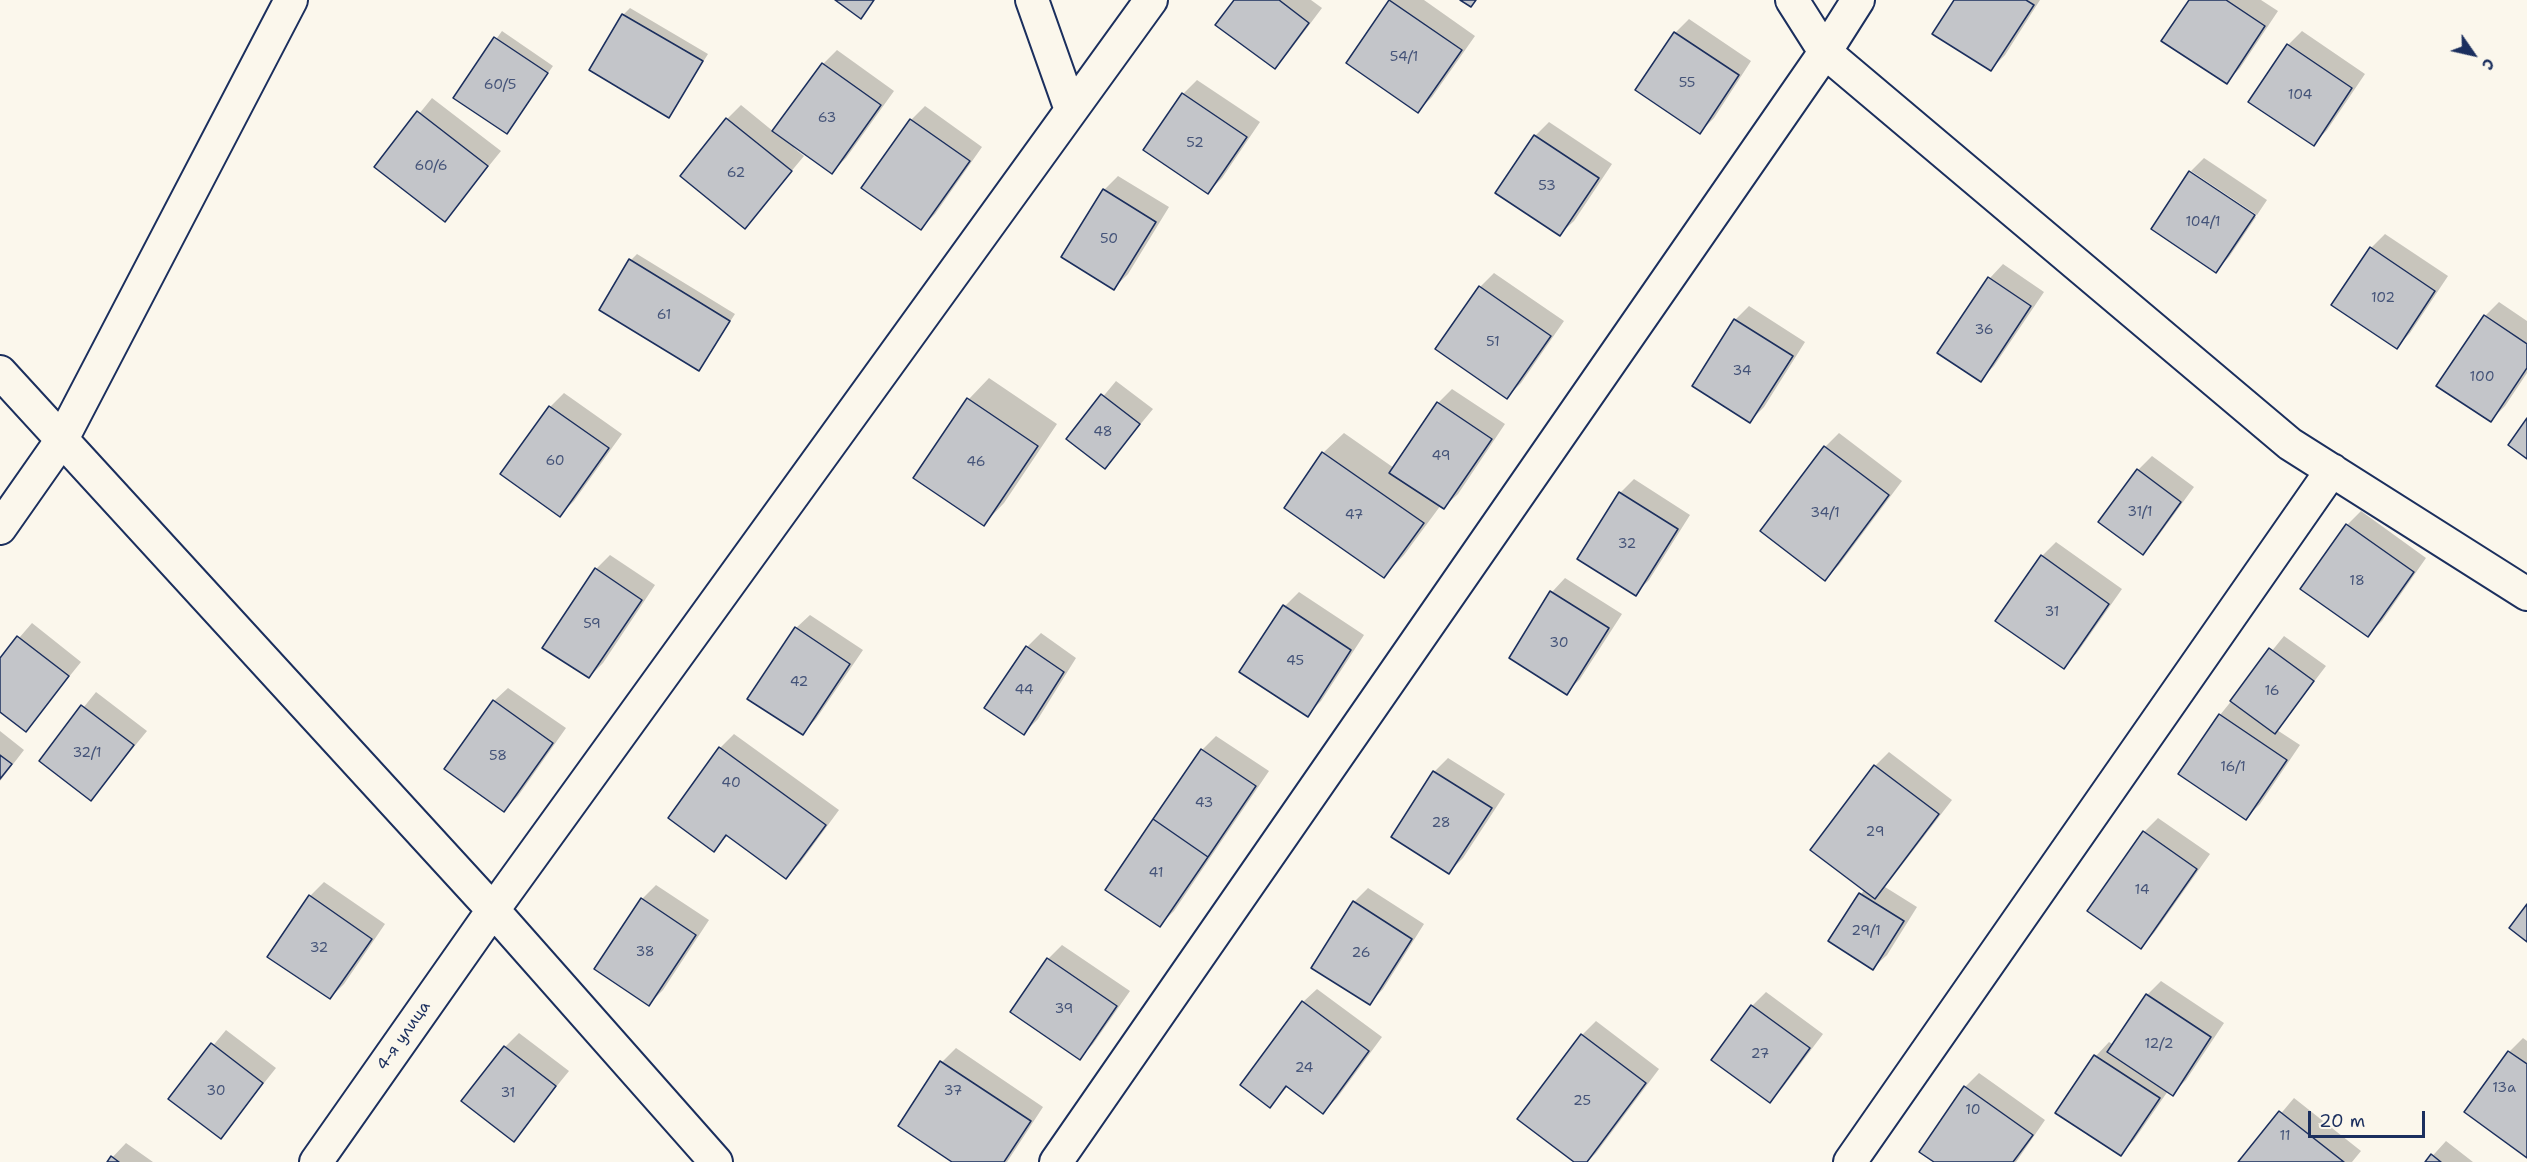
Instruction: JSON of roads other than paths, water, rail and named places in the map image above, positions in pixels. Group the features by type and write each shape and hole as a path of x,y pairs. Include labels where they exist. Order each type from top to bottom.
{"street":[{"path":"0,528 61,441 291,0"},
{"path":"1032,0 1071,110"},
{"name":"4-я улица","path":"316,1162 493,910 1151,0"},
{"path":"1792,0 1825,52 2290,444 2527,594"},
{"path":"1056,1162 1825,52 1858,0"},
{"path":"0,372 493,910 716,1162"},
{"path":"1850,1162 2332,470"}]}
